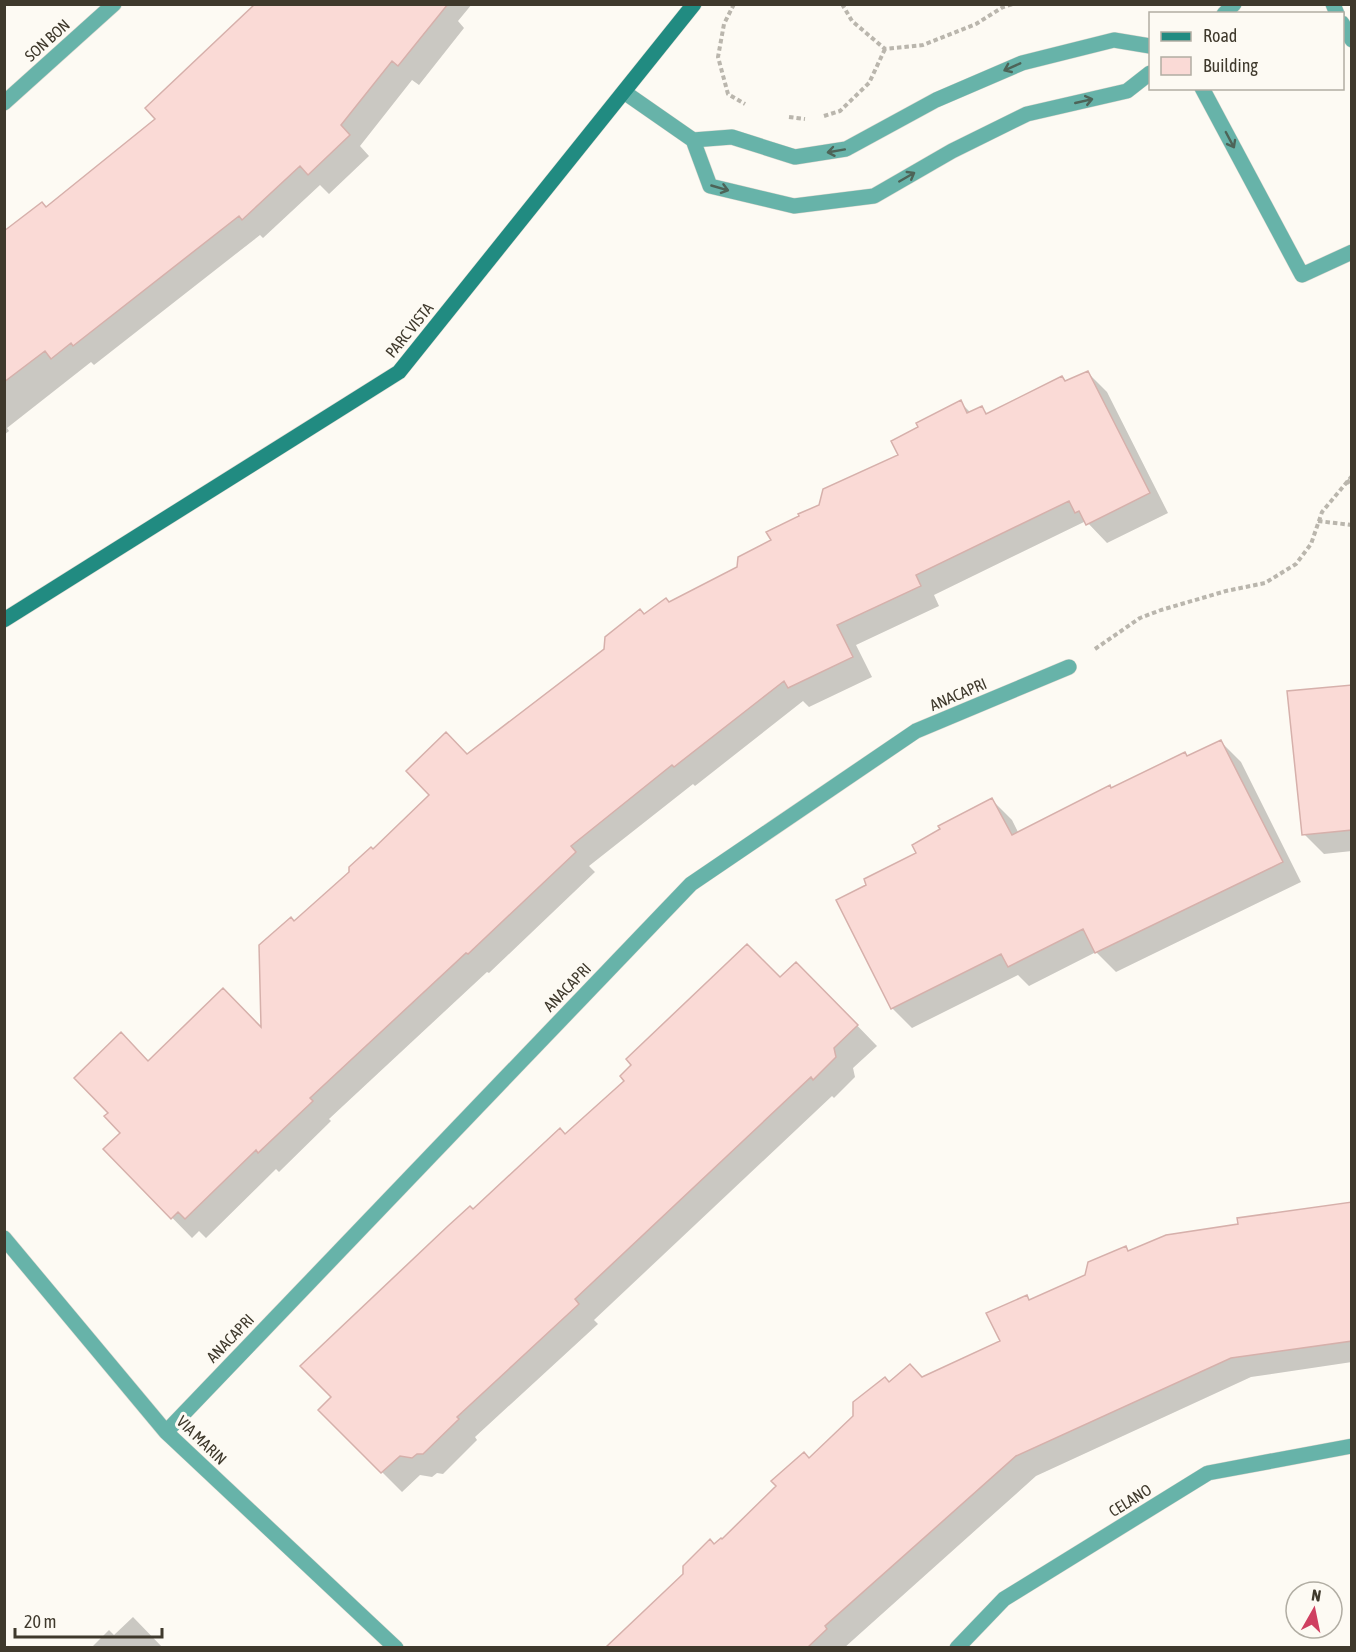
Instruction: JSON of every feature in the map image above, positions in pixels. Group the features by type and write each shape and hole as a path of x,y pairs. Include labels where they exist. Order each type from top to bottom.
{"street":[{"name":"SON BON","path":"4,103 114,4"},
{"name":"PARC VISTA","path":"4,620 399,372 694,4"},
{"path":"1344,26 1352,40"},
{"path":"693,140 732,137 795,157 846,149 936,100 1022,63 1114,40 1149,46"},
{"path":"624,92 693,140 710,186 794,206 873,196 952,151 1027,114 1127,91 1149,74"},
{"path":"1203,90 1302,275 1352,252"},
{"name":"ANACAPRI","path":"166,1432 691,884 916,731 1069,667"},
{"name":"VIA MARIN","path":"4,1238 166,1432 396,1647"},
{"name":"CELANO","path":"957,1647 1004,1599 1208,1473 1352,1446"}],"path":[{"path":"734,4 724,24 718,57 728,94 751,108"},
{"path":"842,4 852,21 885,49 923,45 976,24 1013,4"},
{"path":"820,117 840,111 869,83 885,49"},
{"path":"779,116 810,120"},
{"path":"1069,667 1140,618 1199,599 1265,583 1296,564 1311,544 1322,512 1352,476"},
{"path":"1347,480 1352,487"},
{"path":"1318,521 1352,525"}],"building":[{"path":"255,4 448,4 398,66 392,61 341,125 350,135 308,175 300,166 242,220 239,216 73,346 71,343 51,359 45,351 4,382 4,231 42,202 46,207 155,119 145,108"},
{"path":"1088,371 1150,493 1086,525 1079,511 1075,513 1069,501 916,575 921,586 837,625 853,657 788,688 784,681 674,767 672,765 571,846 576,852 310,1098 313,1101 258,1153 256,1150 185,1219 178,1212 171,1219 103,1149 120,1133 104,1116 108,1113 74,1078 121,1032 148,1061 223,988 261,1027 259,945 291,917 294,921 349,872 349,867 371,847 373,849 429,795 406,771 446,732 467,754 604,649 605,637 640,609 644,614 666,598 669,602 737,567 738,557 771,540 766,532 819,505 823,489 898,455 891,441 918,427 916,423 961,400 967,413 982,406 986,414 1062,376 1065,381"},
{"path":"1352,685 1352,830 1302,835 1287,691"},
{"path":"1221,740 1283,862 1095,953 1083,929 1008,967 1001,954 891,1009 836,900 866,885 864,879 916,853 912,845 940,829 938,826 992,798 1012,835 1110,785 1111,788 1185,752 1187,756"},
{"path":"747,944 780,977 796,962 858,1025 834,1048 836,1057 813,1080 811,1077 575,1299 579,1304 457,1417 459,1419 423,1454 417,1454 412,1458 400,1456 381,1473 318,1410 331,1397 300,1366 470,1206 473,1209 560,1128 565,1134 624,1081 620,1076 631,1065 626,1059"},
{"path":"1352,1202 1352,1341 1231,1358 1016,1456 825,1626 827,1629 808,1647 606,1647 683,1574 683,1566 710,1539 714,1544 722,1539 776,1486 771,1481 804,1452 809,1458 853,1416 853,1402 885,1377 889,1382 910,1364 922,1377 1000,1341 986,1313 1027,1295 1029,1300 1085,1275 1088,1262 1126,1246 1128,1251 1166,1235 1238,1224 1237,1218"}]}
